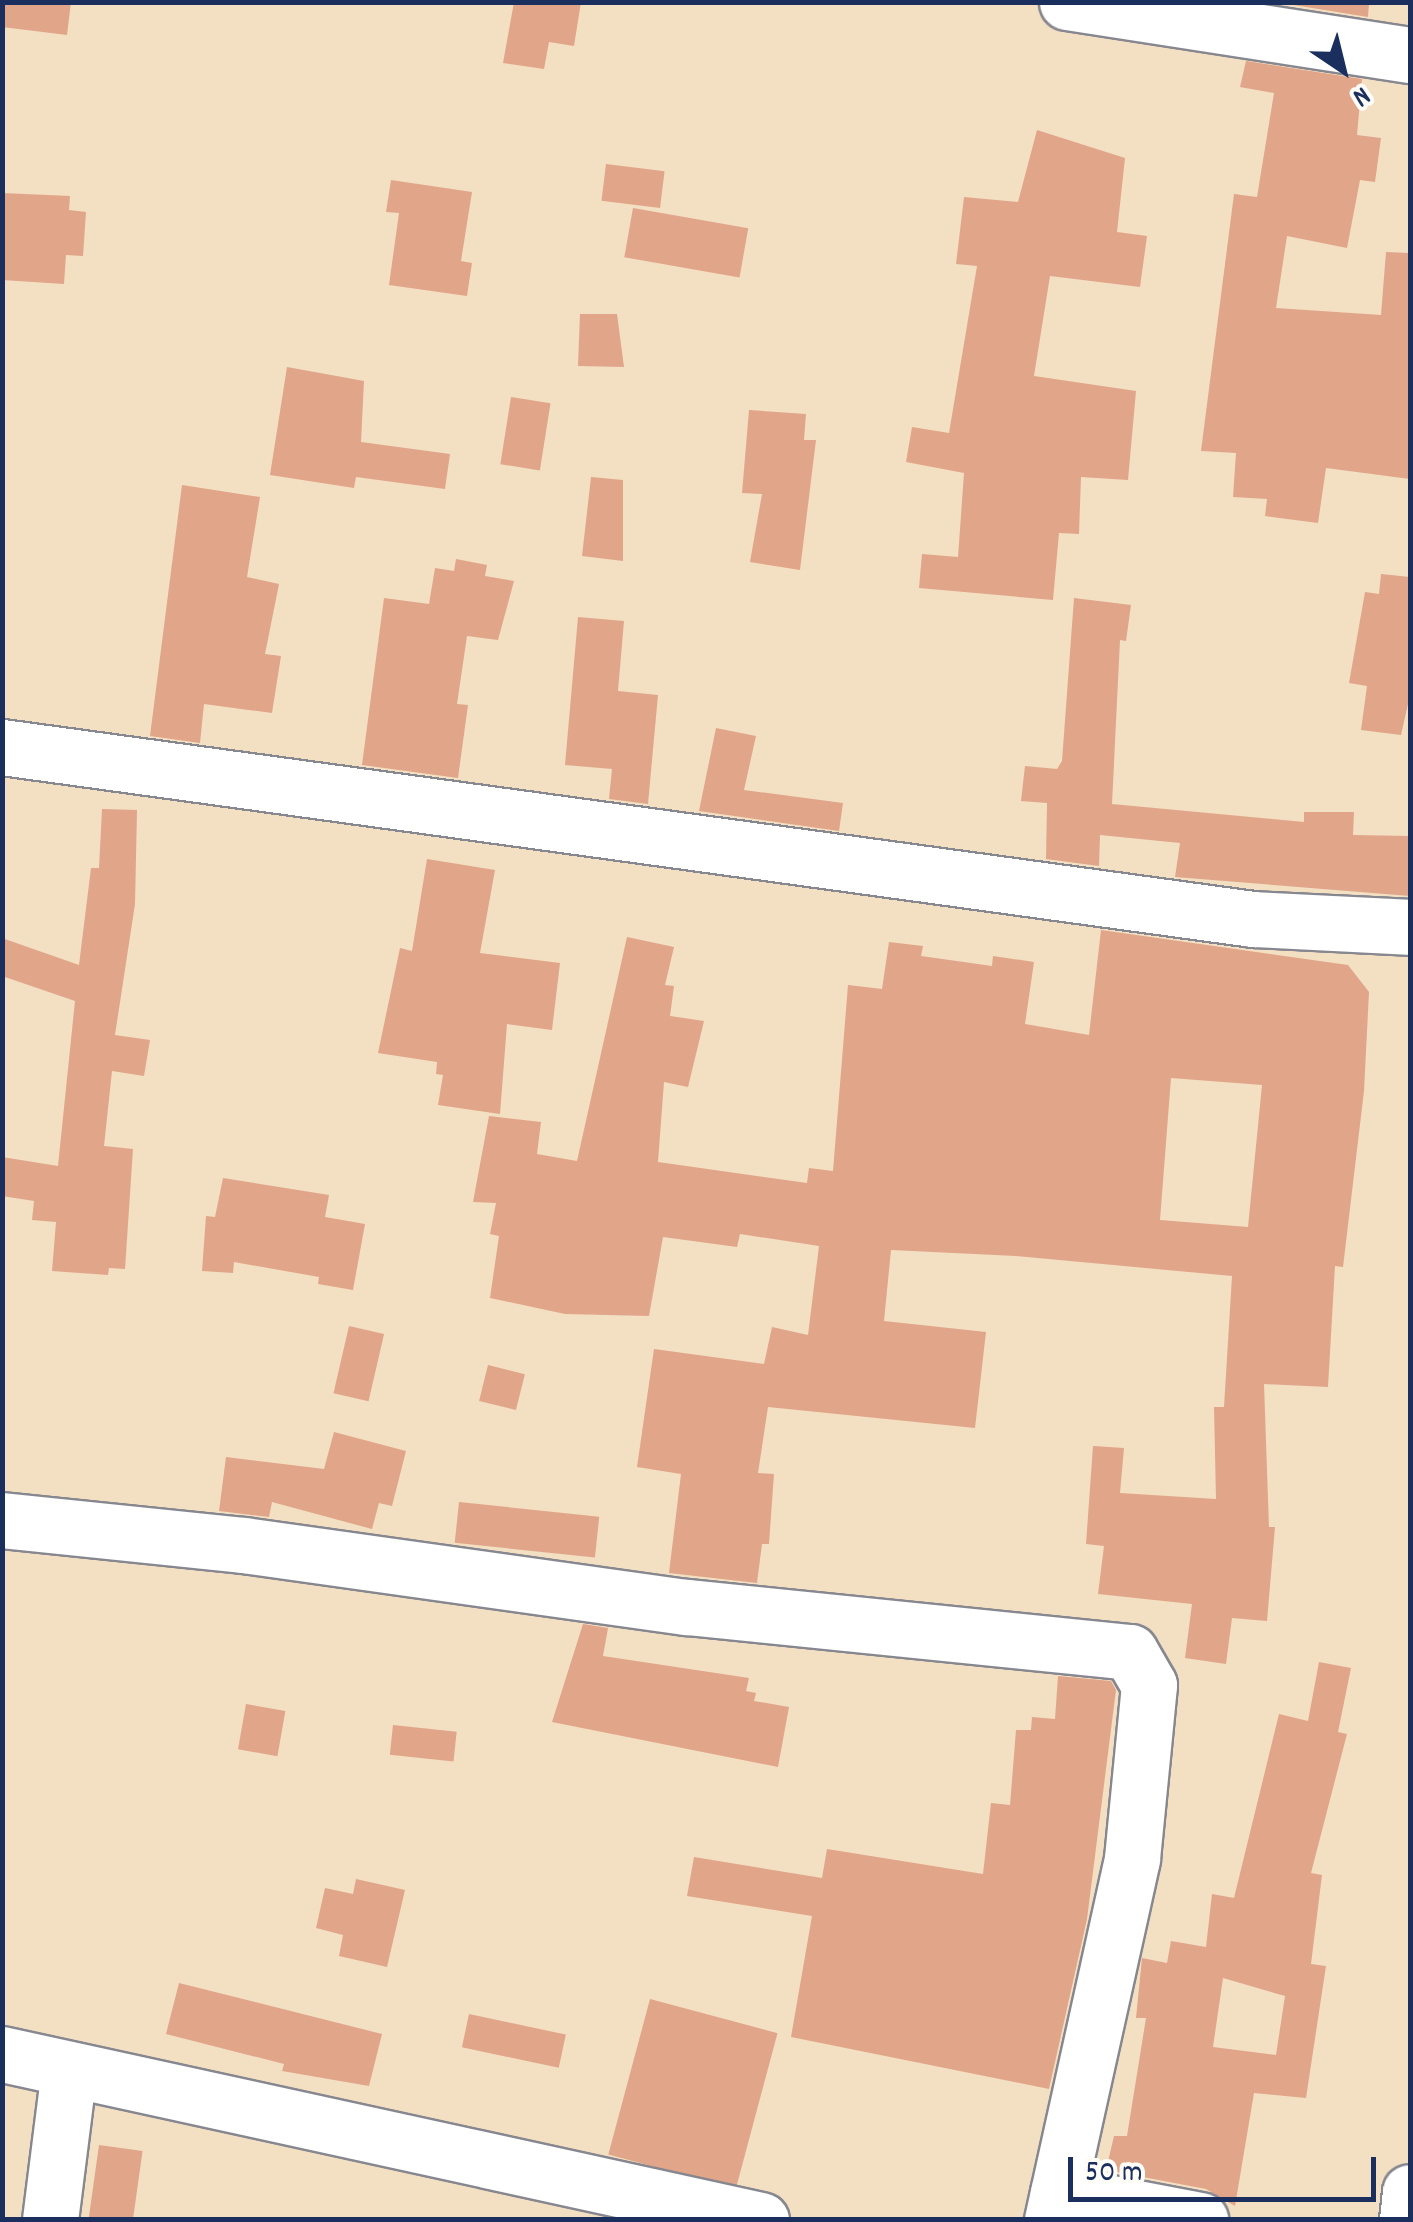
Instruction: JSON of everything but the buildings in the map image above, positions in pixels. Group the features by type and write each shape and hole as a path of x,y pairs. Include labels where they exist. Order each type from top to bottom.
{"main road":[{"path":"1067,2 1410,55"},
{"path":"2,747 1233,916 1410,927"},
{"path":"2,1520 244,1545 687,1607 1130,1652 1149,1685 1132,1860 1055,2206 1200,2220"},
{"path":"2,2054 762,2220"},
{"path":"50,2220 69,2069"},
{"path":"1407,2220 1410,2192"}]}
